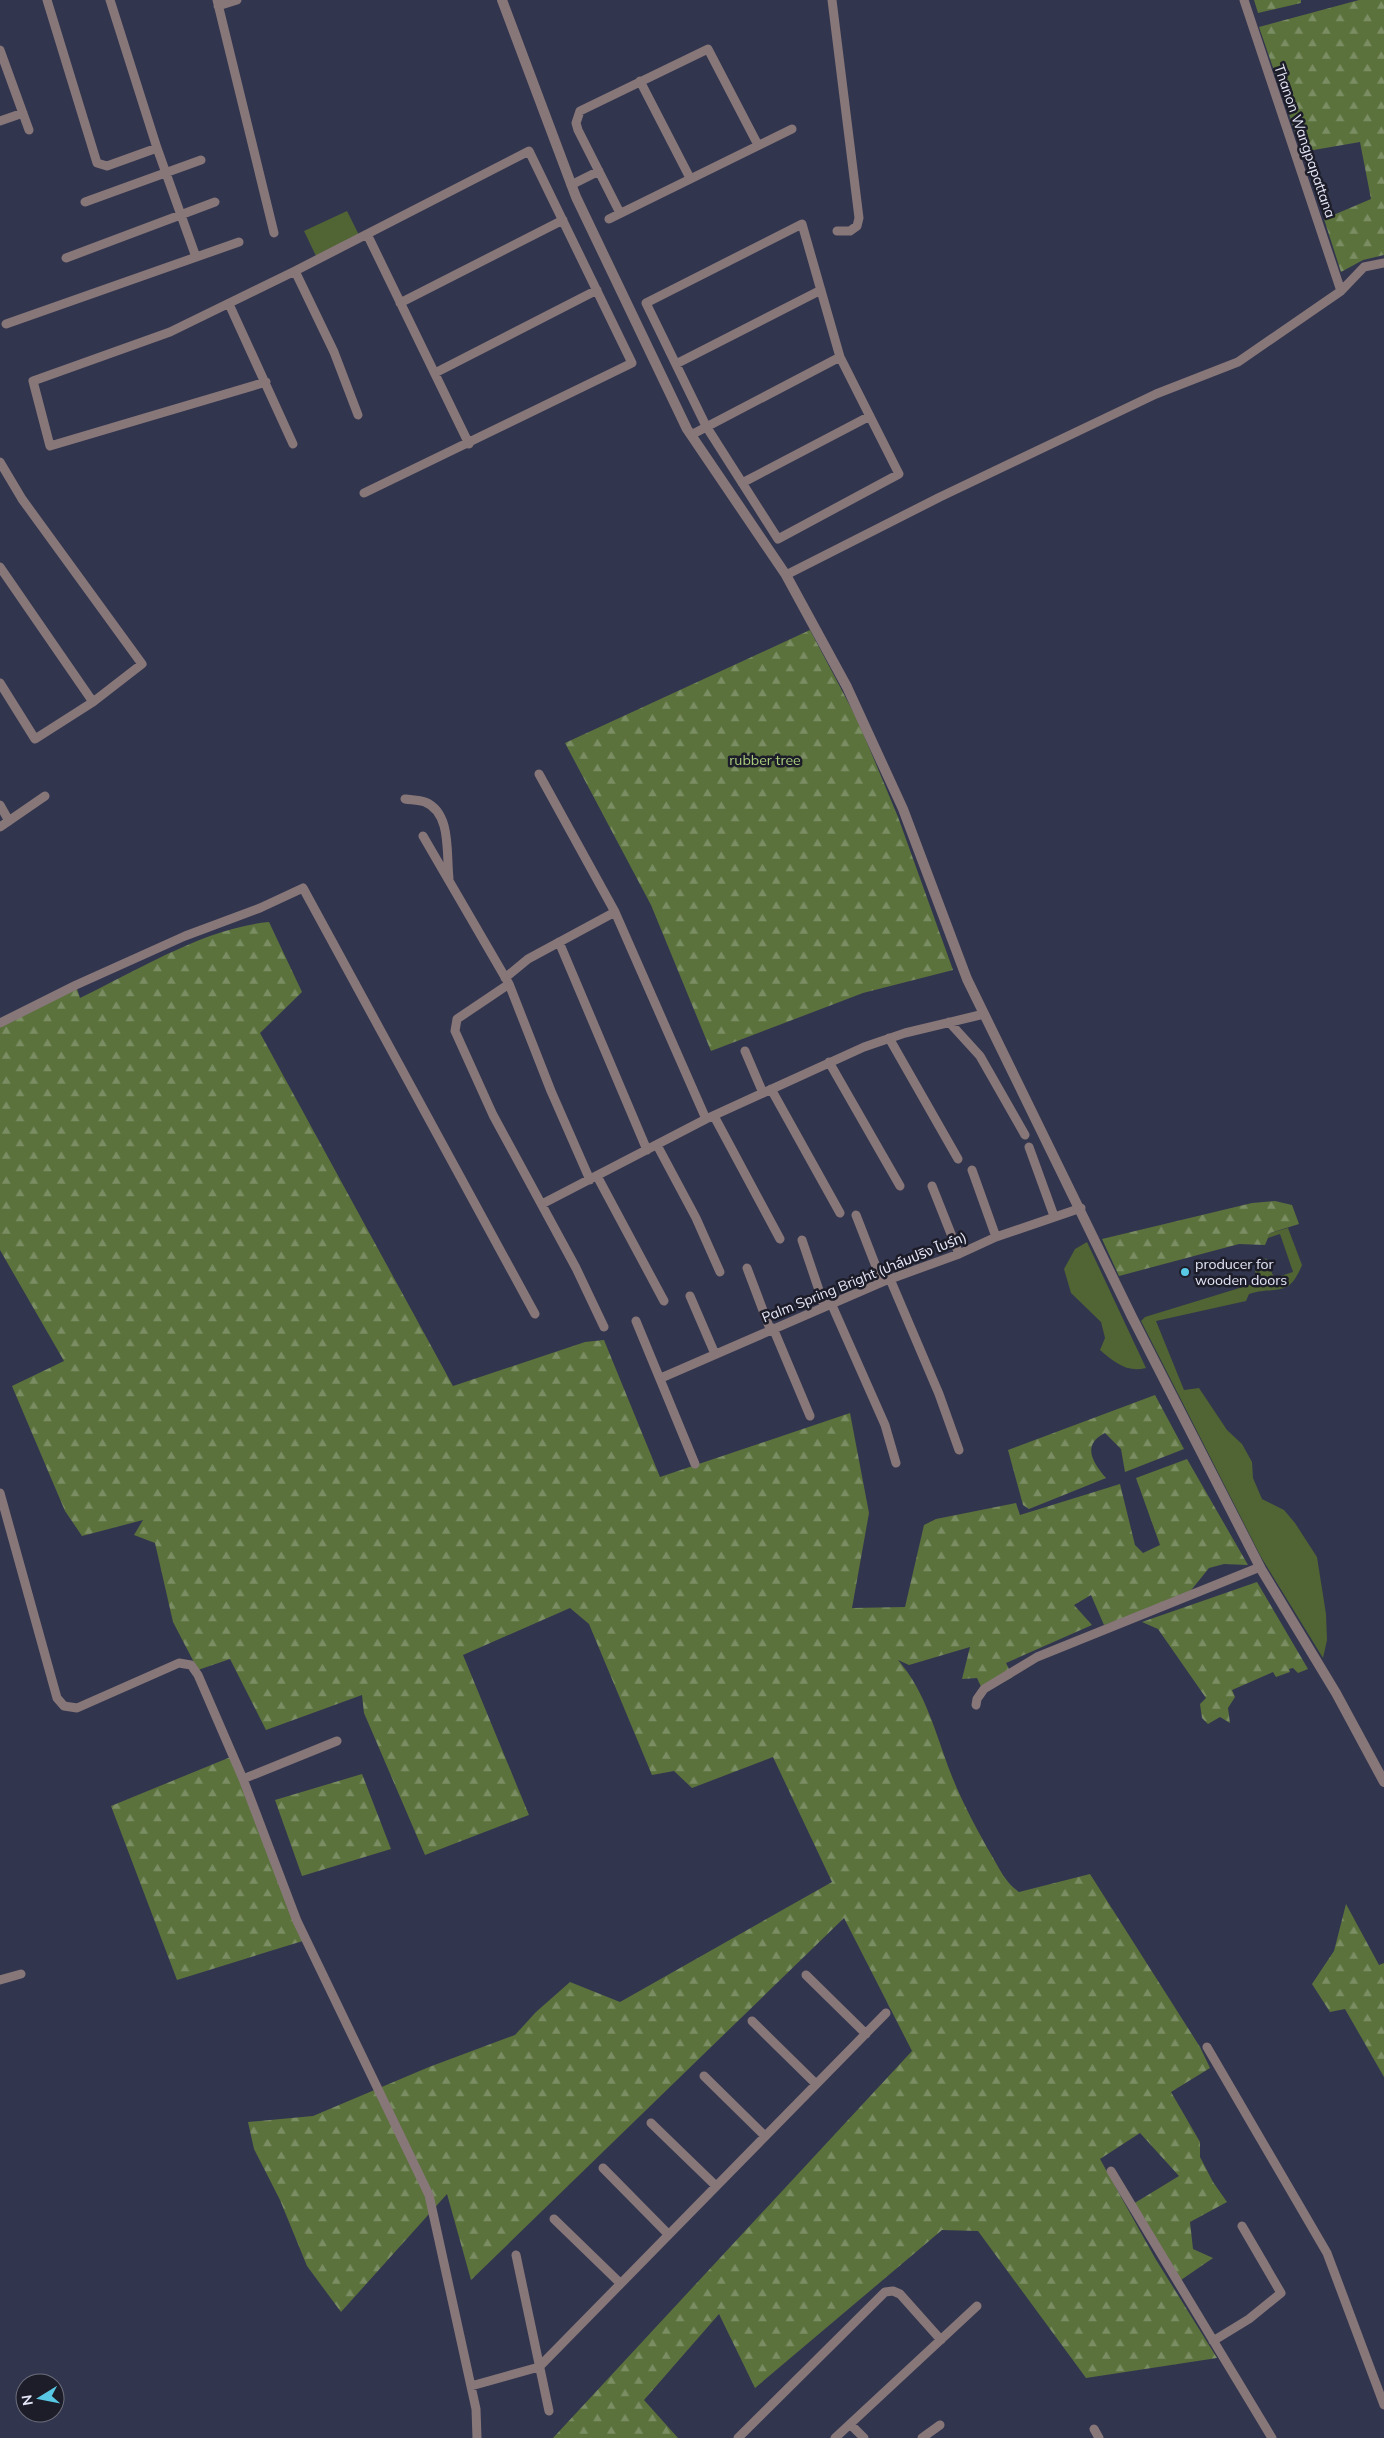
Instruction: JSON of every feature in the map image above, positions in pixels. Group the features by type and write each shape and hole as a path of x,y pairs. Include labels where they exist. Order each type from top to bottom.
{"street":[{"path":"47,0 96,163 106,166 157,148"},
{"path":"110,0 157,148 196,256"},
{"path":"237,0 217,3 274,233"},
{"path":"502,0 571,186 691,434 786,575 847,687 903,809 967,979 1081,1208 1132,1317 1260,1567 1336,1693 1384,1782"},
{"path":"832,0 859,218 857,226 850,231 837,230"},
{"name":"Thanon Wangpapattana","path":"1244,0 1341,291"},
{"path":"620,213 578,130 577,117 580,110 708,49 758,145"},
{"path":"0,50 29,130"},
{"path":"640,81 690,178"},
{"path":"0,121 23,113"},
{"path":"610,218 792,129"},
{"path":"266,382 50,446 33,381 170,332 229,304 529,151 632,363 469,444 364,493"},
{"path":"84,202 201,160"},
{"path":"571,186 599,171"},
{"path":"66,258 215,202"},
{"path":"400,303 562,220"},
{"path":"802,224 821,290 840,357 899,474 778,539 706,426 646,303 802,224"},
{"path":"367,234 469,444"},
{"path":"6,324 239,242"},
{"path":"786,575 940,497 1156,394 1238,362 1341,291 1364,267 1384,263"},
{"path":"294,271 334,352 358,415"},
{"path":"435,374 597,290"},
{"path":"676,364 821,290"},
{"path":"229,304 266,382 292,444"},
{"path":"691,434 840,357"},
{"path":"742,483 870,416"},
{"path":"0,462 22,499 142,664 93,702 35,738 0,683"},
{"path":"0,567 93,702"},
{"path":"539,774 615,912 710,1118 780,1239"},
{"path":"0,827 45,796"},
{"path":"405,799 424,802 439,813 445,833 450,883"},
{"path":"0,805 9,821"},
{"path":"424,836 507,981 551,1091 593,1178 664,1301"},
{"path":"0,1023 76,985 185,936 212,924 260,908 303,888 535,1314"},
{"path":"604,1327 542,1204 528,1183 493,1115 454,1027 457,1019 507,981 528,959 615,912"},
{"path":"559,942 647,1150"},
{"path":"542,1204 710,1118 829,1062 889,1038 984,1014"},
{"path":"949,1022 980,1056 1025,1135"},
{"path":"889,1038 958,1159"},
{"path":"745,1052 840,1214"},
{"path":"829,1062 900,1186"},
{"path":"656,1145 696,1218 720,1272"},
{"path":"1029,1147 1054,1216"},
{"path":"972,1170 996,1237"},
{"path":"932,1186 959,1254"},
{"name":"Palm Spring Bright (ปาล์มปริง ไบร์ท)","path":"661,1378 827,1304 886,1280 959,1254 996,1237 1081,1208"},
{"path":"856,1215 939,1394 960,1450"},
{"path":"802,1240 827,1304 885,1425 896,1464"},
{"path":"747,1268 810,1416"},
{"path":"690,1296 715,1354"},
{"path":"636,1321 695,1464"},
{"path":"0,1493 57,1698 64,1706 77,1708 180,1663 191,1665 198,1675 243,1779 297,1921 429,2195 476,2409 477,2438"},
{"path":"976,1705 977,1698 984,1689 1037,1657 1260,1567"},
{"path":"243,1779 337,1741"},
{"path":"0,1980 21,1974"},
{"path":"806,1975 866,2034"},
{"path":"471,2386 539,2367 886,2013"},
{"path":"752,2021 816,2084"},
{"path":"1207,2047 1327,2253 1384,2405"},
{"path":"704,2076 765,2136"},
{"path":"651,2124 716,2186"},
{"path":"603,2168 668,2234"},
{"path":"1110,2171 1272,2438"},
{"path":"554,2219 620,2283"},
{"path":"1213,2341 1249,2319 1281,2293 1242,2226"},
{"path":"516,2255 549,2411"},
{"path":"738,2438 885,2292 894,2291 901,2295 941,2340"},
{"path":"835,2438 977,2306"},
{"path":"850,2424 864,2438"},
{"path":"922,2438 940,2425"},
{"path":"1094,2428 1099,2438"}],"green space":[{"path":"1254,0 1301,0 1301,3 1258,13"},
{"path":"1359,0 1384,0 1384,255 1363,260 1341,272 1324,219 1371,199 1360,142 1302,152 1259,27"},
{"path":"347,211 359,235 316,256 304,231"},
{"name":"rubber tree","path":"810,630 858,721 898,817 953,970 863,993 711,1051 651,905 565,743"},
{"path":"269,922 302,992 260,1033 453,1386 585,1342 604,1340 660,1477 850,1413 869,1513 852,1608 905,1607 924,1525 936,1519 1016,1503 1020,1515 1120,1484 1135,1545 1143,1553 1160,1545 1136,1478 1187,1459 1248,1565 1224,1564 1209,1568 1188,1594 1104,1625 1091,1595 1074,1605 1092,1625 1006,1663 1013,1677 984,1693 977,1678 962,1679 970,1647 909,1665 898,1660 908,1672 923,1700 951,1774 970,1816 1007,1880 1019,1892 1090,1874 1200,2047 1210,2068 1171,2092 1200,2142 1200,2157 1213,2182 1227,2202 1190,2222 1193,2249 1213,2258 1181,2280 1133,2204 1179,2176 1140,2133 1100,2159 1155,2258 1217,2358 1086,2378 978,2231 942,2230 755,2388 719,2314 644,2400 678,2438 553,2438 912,2051 844,1918 471,2280 447,2194 341,2312 307,2266 280,2200 254,2149 248,2122 313,2116 429,2067 515,2035 536,2012 570,1982 620,2002 832,1882 773,1757 692,1788 674,1771 652,1775 589,1624 570,1608 463,1655 529,1815 425,1855 364,1713 362,1695 266,1730 230,1659 198,1670 173,1622 155,1543 134,1535 143,1520 82,1536 65,1511 12,1386 64,1361 0,1250 0,1025 77,989 80,998 196,941 221,932"},
{"path":"1275,1201 1292,1205 1299,1224 1270,1233 1265,1245 1239,1244 1119,1276 1102,1239 1252,1203"},
{"path":"1288,1228 1302,1265 1297,1276 1286,1287 1249,1294 1246,1301 1156,1321 1184,1390 1199,1388 1227,1430 1242,1444 1252,1462 1253,1478 1262,1499 1284,1510 1295,1523 1317,1557 1326,1614 1327,1640 1323,1658 1261,1557 1141,1321 1145,1317 1259,1282 1255,1271 1266,1258 1274,1278 1293,1272 1280,1234 1268,1238 1270,1233"},
{"path":"1087,1242 1146,1368 1127,1368 1100,1350 1105,1338 1101,1322 1071,1293 1064,1269 1075,1249"},
{"path":"1155,1395 1184,1449 1125,1472 1121,1449 1105,1433 1093,1443 1091,1449 1097,1466 1106,1478 1029,1509 1023,1505 1008,1450"},
{"path":"1257,1582 1308,1669 1298,1673 1293,1668 1289,1669 1290,1672 1276,1677 1273,1672 1232,1690 1235,1697 1228,1708 1230,1723 1220,1717 1208,1724 1202,1718 1200,1704 1206,1698 1158,1629 1142,1622"},
{"path":"233,1756 306,1940 177,1980 111,1806"},
{"path":"362,1774 391,1849 302,1876 275,1800"},
{"path":"1346,1904 1379,1965 1384,1963 1384,2077 1345,2009 1330,2012 1312,1984 1334,1951"}],"place":[{"name":"producer for wooden doors","path":"1185,1272"}]}
